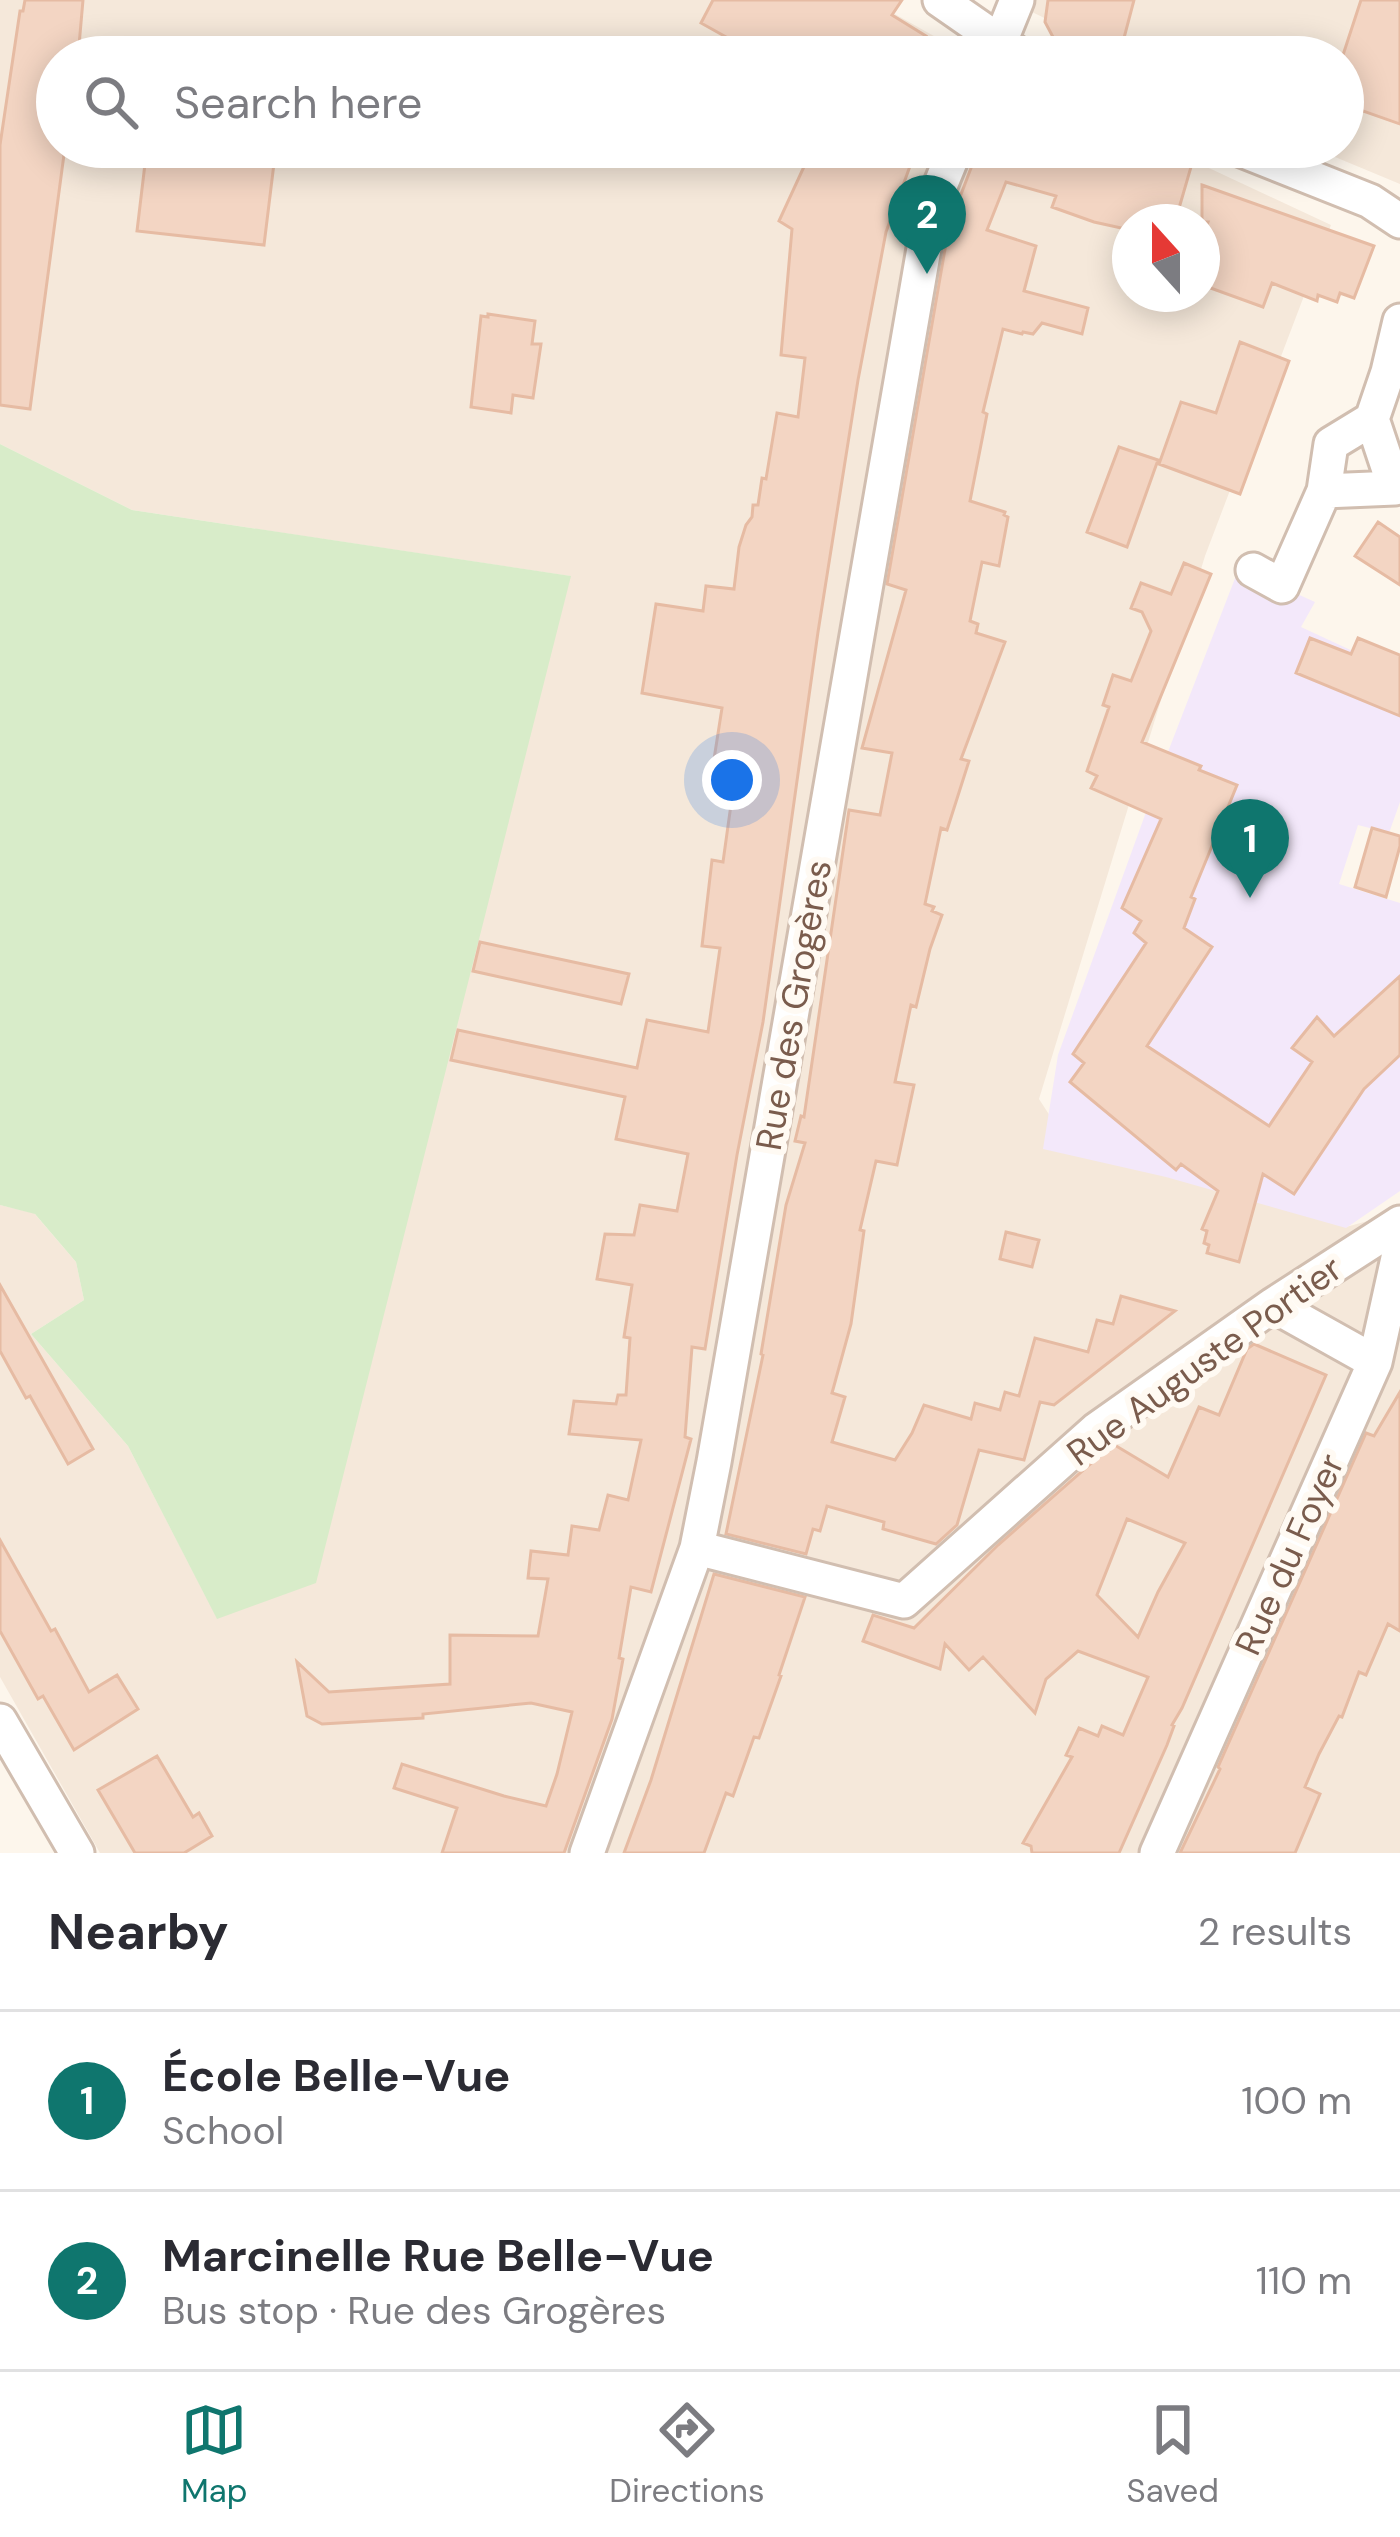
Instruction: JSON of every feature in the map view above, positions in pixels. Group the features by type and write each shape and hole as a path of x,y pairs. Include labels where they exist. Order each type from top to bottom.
{"street":[{"path":"940,0 985,36"},
{"path":"1009,36 1017,0"},
{"name":"Rue des Grogères","path":"586,1853 697,1548 931,208 947,168"},
{"path":"1287,168 1399,216"},
{"path":"1324,491 1397,490 1372,419 1400,321"},
{"path":"1252,570 1282,586 1324,491 1331,444 1372,419"},
{"name":"Rue Auguste Portier","path":"697,1548 904,1601 1096,1430 1400,1222"},
{"name":"Rue du Foyer","path":"1157,1853 1375,1361 1400,1249"},
{"path":"1273,1306 1375,1361"},
{"path":"0,1721 77,1853"}],"shaded area":[{"path":"0,0 870,0 934,36 36,36 36,168 1209,168 1331,225 1205,556 1039,1099 1070,1147 1346,1227 1400,1212 1400,1853 100,1853 0,1677 0,1205 34,1213 76,1262 84,1300 31,1334 128,1446 217,1618 570,576 132,510 0,444"},
{"path":"1007,0 1400,0 1400,184 1362,168 1364,36 1082,36"},
{"path":"1239,568 1315,602 1301,627 1400,673 1400,802 1389,833 1358,825 1339,884 1400,903 1400,1191 1346,1228 1166,1177 1043,1149 1058,1055"}],"green space":[{"path":"0,444 132,510 571,576 316,1583 217,1619 128,1446 31,1334 84,1300 76,1262 35,1214 0,1205"}],"building":[{"path":"25,0 83,0 80,36 36,36 36,168 62,168 30,409 0,405 0,145"},
{"path":"713,0 902,0 892,15 926,36 724,36 701,23"},
{"path":"1048,0 1134,0 1125,36 1052,36 1045,22"},
{"path":"1361,0 1400,0 1400,124 1364,111 1364,36 1349,36"},
{"path":"144,168 273,168 264,245 137,231"},
{"path":"803,168 909,168 886,232 858,380 763,1022 705,1349 692,1347 685,1437 691,1439 651,1592 631,1587 612,1719 564,1853 442,1853 457,1808 394,1788 402,1764 546,1806 572,1712 531,1703 423,1714 423,1718 322,1724 307,1716 297,1662 329,1692 450,1684 450,1635 538,1636 548,1579 528,1578 531,1551 568,1555 572,1526 599,1530 608,1495 628,1500 641,1440 569,1434 574,1401 616,1404 618,1395 626,1395 630,1338 624,1337 632,1285 597,1279 605,1234 634,1235 640,1205 677,1211 688,1154 616,1139 625,1097 451,1060 458,1030 637,1068 647,1020 708,1032 720,948 702,946 712,860 723,862 734,783 714,781 712,772 722,708 642,693 656,604 703,611 706,586 734,589 739,547 753,505 758,505 762,478 766,479 777,413 798,417 805,358 781,355 792,229 779,221"},
{"path":"971,168 1191,168 1180,204 1112,204 1112,226 1052,207 1056,196 1006,182 987,230 1036,246 1024,291 1088,308 1082,334 1042,323 1033,334 1003,329 983,412 987,414 970,501 1008,517 999,566 982,562 970,621 978,624 976,633 1005,642 961,759 969,761 947,830 941,828 925,904 942,915 916,1007 911,1005 895,1082 914,1085 897,1165 876,1161 860,1230 864,1231 851,1324 832,1393 845,1397 832,1442 895,1460 924,1405 971,1419 975,1403 1000,1410 1005,1392 1019,1396 1035,1338 1088,1352 1097,1320 1113,1324 1121,1296 1175,1311 1054,1405 1040,1402 1024,1460 979,1450 957,1525 936,1544 883,1529 884,1522 827,1506 820,1531 813,1529 806,1554 726,1534 763,1355 786,1205 805,1143 795,1141 804,1117 849,810 880,815 892,753 862,748 906,590 887,584 949,226"},
{"path":"1202,185 1374,246 1354,298 1340,293 1337,302 1318,295 1317,301 1272,283 1263,307 1220,291 1220,204 1202,204"},
{"path":"481,316 535,321 532,344 541,344 533,398 513,395 511,413 471,407"},
{"path":"1240,342 1289,361 1240,494 1159,464 1181,402 1216,413"},
{"path":"1119,447 1158,460 1127,547 1087,532"},
{"path":"1378,522 1400,537 1400,585 1355,556"},
{"path":"1184,563 1211,574 1142,742 1237,785 1191,897 1195,899 1184,928 1212,947 1147,1046 1269,1126 1312,1062 1292,1048 1317,1017 1334,1036 1400,976 1400,1055 1364,1089 1294,1194 1263,1174 1239,1262 1207,1253 1209,1245 1204,1243 1207,1231 1202,1229 1218,1191 1181,1164 1176,1170 1070,1082 1084,1063 1073,1054 1146,943 1134,933 1141,921 1122,908 1161,819 1091,788 1097,776 1087,771 1109,707 1103,705 1113,675 1131,681 1151,631 1142,612 1131,608 1141,583 1171,594"},
{"path":"1310,638 1351,654 1358,638 1400,655 1400,716 1296,673"},
{"path":"1372,828 1400,836 1386,897 1355,887"},
{"path":"480,942 629,974 621,1004 473,971"},
{"path":"1006,1232 1039,1240 1032,1267 1000,1259"},
{"path":"0,1285 93,1449 68,1464 0,1351"},
{"path":"1254,1344 1326,1375 1119,1853 1032,1853 1031,1846 1023,1843 1072,1757 1066,1755 1079,1728 1098,1736 1102,1726 1123,1735 1148,1677 1078,1651 1046,1679 1035,1713 983,1657 969,1670 945,1644 940,1669 863,1641 873,1615 914,1628 998,1545 1113,1444 1168,1477 1199,1407 1219,1415 1247,1349","holes":["1127,1519 1185,1543 1158,1592 1138,1637 1097,1595"]},
{"path":"1400,1392 1400,1631 1388,1624 1366,1675 1359,1672 1342,1717 1319,1754 1305,1787 1320,1794 1295,1853 1180,1853 1366,1433 1374,1436"},
{"path":"0,1540 89,1692 117,1675 138,1709 74,1750 43,1696 38,1699 0,1631"},
{"path":"714,1574 805,1597 781,1676 759,1738 754,1737 733,1796 726,1793 704,1853 624,1853 651,1780"},
{"path":"157,1756 193,1817 199,1813 212,1836 184,1853 135,1853 98,1790"}],"place":[{"name":"Marcinelle Rue Belle-Vue","path":"927,274"},
{"name":"École Belle-Vue","path":"1250,898"}]}
